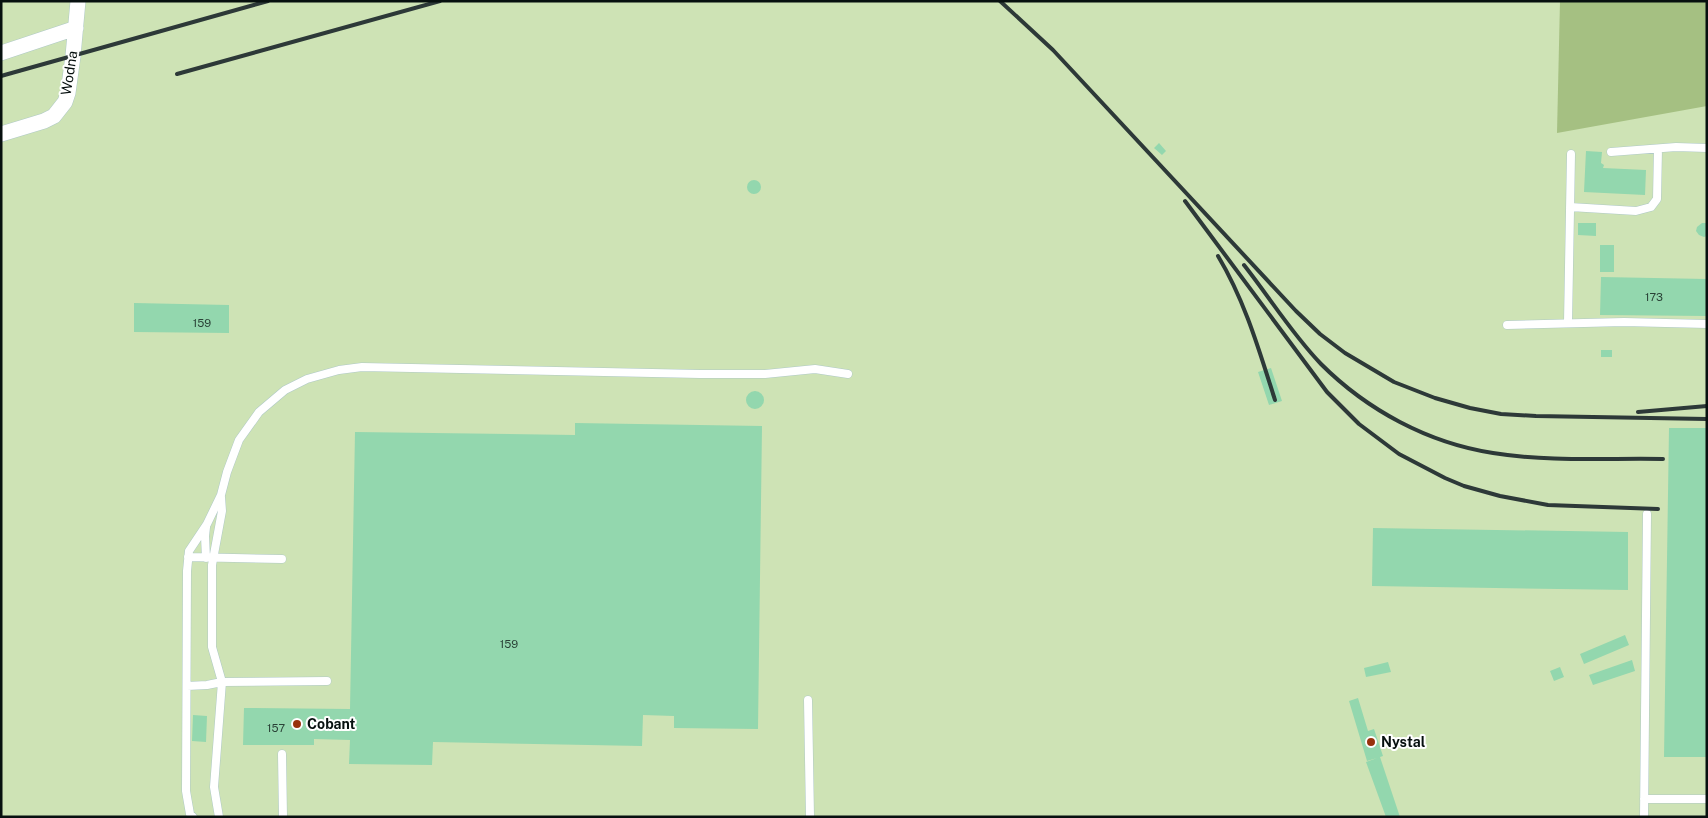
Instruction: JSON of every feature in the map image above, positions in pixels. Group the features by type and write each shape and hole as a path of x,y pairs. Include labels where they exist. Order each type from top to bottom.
{"street":[{"name":"Wodna","path":"1,134 44,121 54,116 61,108 68,93 78,1"},
{"path":"1,53 76,28"}],"lane":[{"path":"1611,152 1707,148"},
{"path":"1570,207 1636,211 1651,207 1657,198 1658,149"},
{"path":"1568,323 1571,154"},
{"path":"1507,325 1624,322 1707,324"},
{"path":"193,817 190,814 186,791 189,551 207,524 221,495 226,472 239,440 259,412 285,390 306,379 339,370 375,367 765,374 815,369 848,374"},
{"path":"210,558 222,511 221,495"},
{"path":"1644,817 1647,514"},
{"path":"207,524 205,536 210,558 212,647 222,682 214,787 219,817"},
{"path":"188,557 282,559"},
{"path":"187,686 222,682 326,680"},
{"path":"808,700 810,817"},
{"path":"282,754 283,817"},
{"path":"1644,799 1707,799"}],"green space":[{"path":"1,1 1707,1 1707,817 1,817"},
{"path":"1560,1 1707,1 1707,106 1557,133"}],"building":[{"path":"1159,143 1166,151 1162,155 1154,148"},
{"path":"1586,151 1602,152 1601,163 1604,165 1603,168 1646,170 1645,195 1584,192"},
{"path":"751,180 757,180 761,187 757,194 751,194 747,190 747,184"},
{"path":"1578,223 1596,223 1596,236 1578,235"},
{"path":"1702,223 1707,223 1707,236 1704,237 1696,231 1697,227"},
{"path":"1600,245 1614,245 1614,272 1600,272"},
{"path":"1601,277 1707,279 1707,316 1600,315"},
{"path":"134,303 229,305 229,333 134,332"},
{"path":"1601,350 1612,350 1612,357 1601,357"},
{"path":"1271,368 1282,401 1269,405 1258,372"},
{"path":"751,391 759,391 764,396 762,407 751,409 746,404 746,396"},
{"path":"575,423 762,426 758,729 674,728 674,716 643,715 642,746 433,742 432,765 349,764 350,740 314,739 314,745 243,745 244,708 350,709 355,432 575,435"},
{"path":"1669,428 1707,428 1707,757 1664,757"},
{"path":"1373,528 1628,532 1628,590 1372,586"},
{"path":"1625,635 1629,645 1584,664 1580,654"},
{"path":"1632,660 1635,671 1593,685 1589,675"},
{"path":"1388,662 1391,672 1366,677 1364,668"},
{"path":"1560,667 1564,677 1554,681 1550,671"},
{"path":"1358,698 1368,731 1374,729 1383,756 1380,757 1400,817 1386,817 1366,762 1377,758 1367,761 1349,701"},
{"path":"193,715 207,716 206,742 192,741"}],"railway":[{"path":"1,76 268,1"},
{"path":"177,74 440,1"},
{"path":"1000,1 1053,50 1296,311 1320,334 1345,353 1394,382 1435,398 1501,414 1707,419"},
{"path":"1185,201 1327,392 1359,424 1399,454 1464,486 1500,496 1548,505 1658,509"},
{"path":"1218,256 1244,308 1275,400"},
{"path":"1244,265 1310,352 1339,381 1378,410 1422,433 1469,448 1514,456 1557,459 1663,459"},
{"path":"1638,412 1707,406"}],"place":[{"name":"Cobant","path":"297,724"},
{"name":"Nystal","path":"1371,742"}]}
